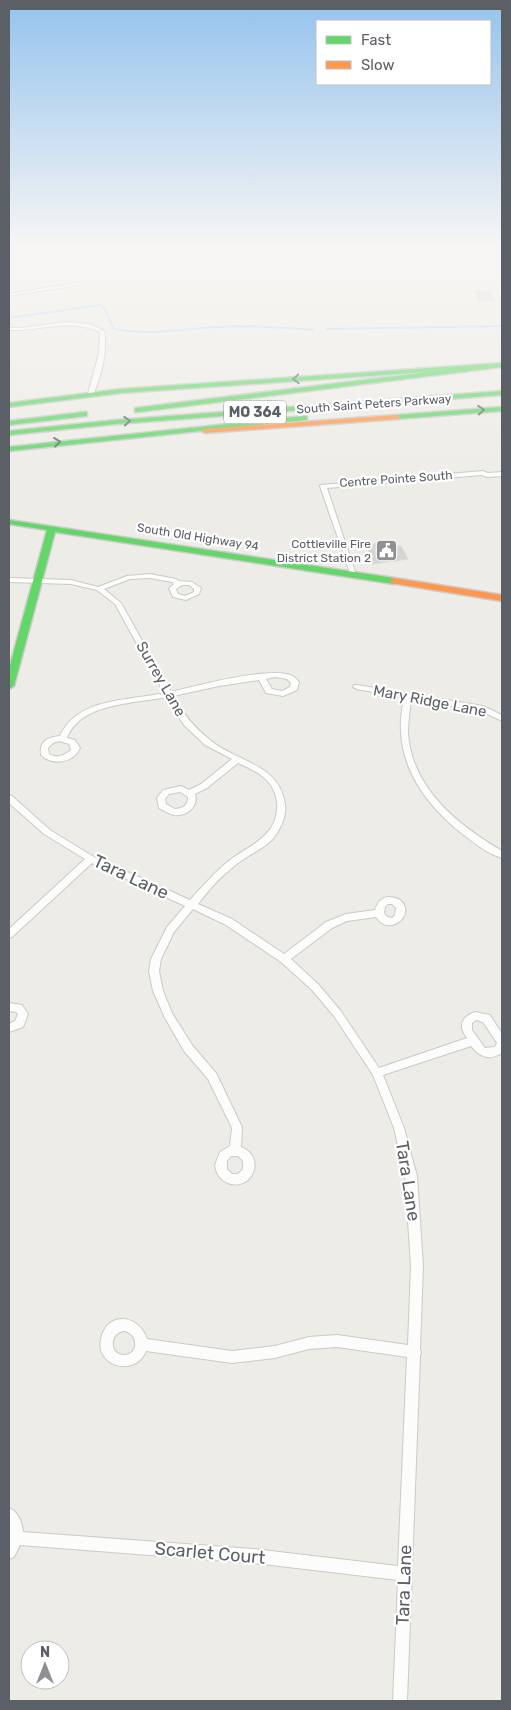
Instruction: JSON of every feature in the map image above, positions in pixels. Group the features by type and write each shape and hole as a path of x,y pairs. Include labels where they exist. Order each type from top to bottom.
{"main road":[{"path":"9,405 91,394 502,365"},
{"path":"138,410 205,400 502,365"},
{"name":"MO 364","path":"9,423 138,410 502,383"},
{"path":"161,433 464,402 502,394"},
{"name":"MO 364","path":"9,433 107,423 502,394"},
{"name":"South Saint Peters Parkway","path":"9,449 161,433 502,409"},
{"name":"South Old Highway 94","path":"9,522 502,598"},
{"path":"9,685 52,529"}],"street":[{"path":"9,329 25,330 37,328"},
{"path":"91,394 104,336 102,331 95,328"},
{"name":"Centre Pointe South","path":"353,575 323,486 483,473 487,475 502,474"},
{"path":"9,580 71,582 99,588 130,577 150,576 174,580 178,584"},
{"name":"Surrey Lane","path":"99,588 118,603 168,695 194,730 208,743 236,760 258,770 273,782 280,796 282,808 278,824 269,837 229,865 191,905 170,930 160,948 154,971 158,991 176,1032 212,1076 237,1128 235,1151"},
{"path":"63,738 66,730 75,720 90,711 108,705 168,695 231,680 261,677"},
{"name":"Mary Ridge Lane","path":"356,687 483,709 502,718"},
{"path":"408,696 405,738 409,758 421,786 441,810 463,830 502,855"},
{"path":"190,793 204,786 236,760"},
{"name":"Tara Lane","path":"9,798 47,832 91,859 229,922 284,959 337,1012 376,1073 399,1128 411,1176 417,1266 400,1701"},
{"path":"9,934 91,859"},
{"path":"284,959 329,925 346,918 378,913"},
{"path":"9,1007 19,1008 23,1014 19,1024 9,1028"},
{"path":"480,1016 490,1022 502,1043 498,1051 487,1053 476,1047 472,1041 465,1025 470,1018 480,1016"},
{"path":"376,1073 472,1041"},
{"path":"141,1344 232,1357 275,1352 309,1343 337,1341 415,1352"},
{"path":"9,1515 15,1522 16,1538 9,1552"},
{"name":"Scarlet Court","path":"16,1538 253,1556 404,1574"}],"building":[{"name":"Cottleville Fire District Station 2","path":"379,543 381,547 401,546 408,559 372,564 367,545"}],"waterway":[{"path":"113,328 140,332 207,328"},
{"path":"287,328 313,330"},
{"path":"327,329 397,328"}],"traffic: fast":[{"path":"9,405 121,391 502,365"},
{"path":"138,410 502,365"},
{"path":"9,433 116,422 502,393"},
{"path":"396,417 502,409"},
{"path":"9,423 84,414"},
{"path":"161,433 304,418"},
{"path":"9,449 173,432"},
{"path":"9,522 394,581"},
{"path":"9,686 52,529"}],"traffic: slow":[{"path":"205,431 396,417"},
{"path":"394,581 502,598"}],"place":[{"name":"Cottleville Fire District Station 2","path":"387,551"}]}
